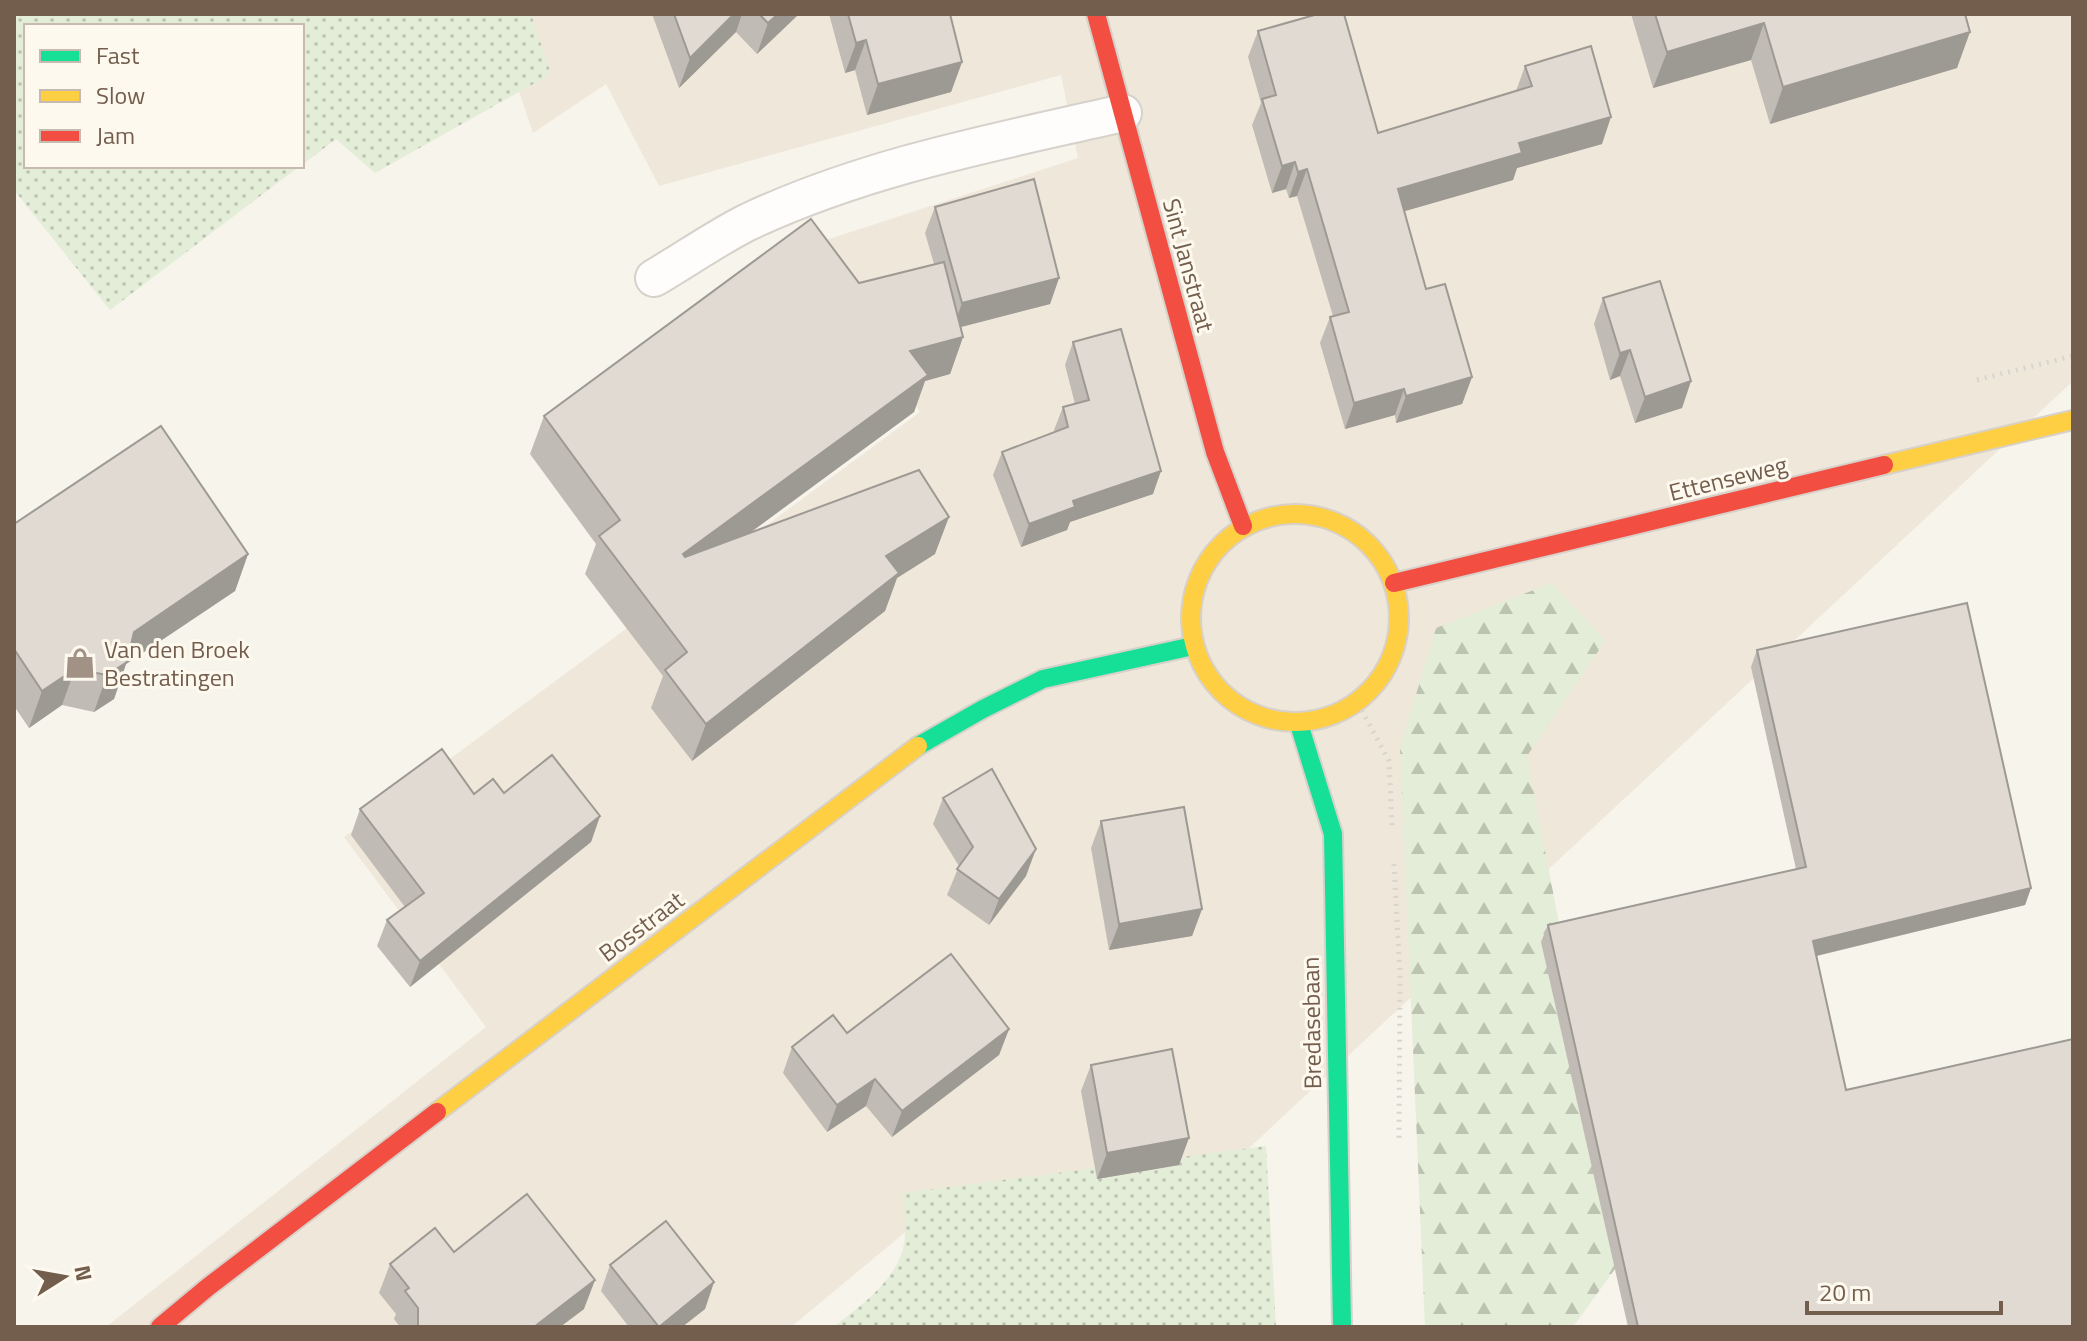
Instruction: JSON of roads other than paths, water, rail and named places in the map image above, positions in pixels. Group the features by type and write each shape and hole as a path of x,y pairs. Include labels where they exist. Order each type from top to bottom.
{"street":[{"name":"Sint Janstraat","path":"1096,14 1215,452 1243,526"},
{"name":"Ettenseweg","path":"1394,583 2073,420"},
{"path":"1285,513 1327,518 1365,539 1382,559 1394,583 1400,627 1387,670 1358,703 1330,718 1299,724 1253,715 1216,688 1193,646 1191,600 1209,557 1243,526 1285,513"},
{"name":"Bosstraat","path":"160,1327 208,1287 910,751 1043,679 1193,646"},
{"name":"Bredasebaan","path":"1299,724 1333,834 1342,1327"}],"lane":[{"path":"654,278 747,223 827,189 936,155 1123,113"}],"place":[{"name":"Van den Broek Bestratingen","path":"80,663"}]}
